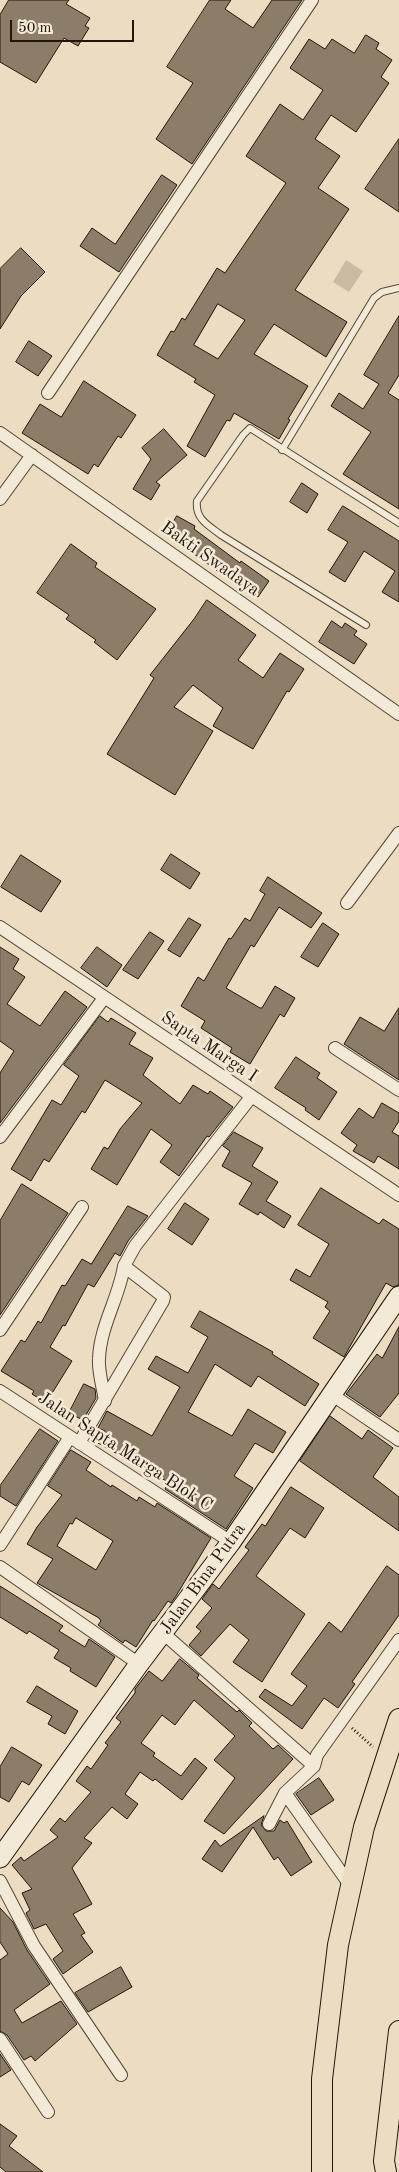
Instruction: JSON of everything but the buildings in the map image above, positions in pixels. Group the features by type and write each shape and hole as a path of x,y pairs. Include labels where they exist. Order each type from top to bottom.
{"main road":[{"path":"322,2172 322,2080 338,1945 364,1827 399,1718"},
{"path":"386,2172 384,2161 399,2031"}],"street":[{"path":"48,393 312,0"},
{"name":"Bakti Swadaya","path":"0,433 399,714"},
{"path":"0,499 32,455"},
{"path":"347,903 399,834"},
{"name":"Sapta Marga I","path":"0,927 399,1196"},
{"path":"0,1137 104,998"},
{"path":"335,1048 399,1090"},
{"path":"105,1400 99,1360 100,1351 106,1320 122,1278 124,1266 135,1246 251,1097"},
{"path":"0,1330 82,1207"},
{"path":"0,1545 105,1400 164,1297 124,1266"},
{"name":"Jalan Bina Putra","path":"3,1848 231,1542 399,1296"},
{"name":"Jalan Sapta Marga Blok C","path":"0,1391 231,1542"},
{"path":"331,1394 399,1440"},
{"path":"0,1567 139,1664"},
{"path":"163,1634 314,1766"},
{"path":"269,1824 285,1794 314,1766 317,1755 399,1640"},
{"path":"285,1794 350,1884"},
{"path":"0,1881 34,1946 121,2075"},
{"path":"0,2039 48,2112"}],"lane":[{"path":"282,450 374,298 382,292 399,288"},
{"path":"366,625 221,535 201,520 196,512 197,500 247,429 250,428 399,523"}],"path":[{"path":"342,1720 386,1758"}],"shaded area":[{"path":"346,260 363,271 349,292 333,282"}]}
